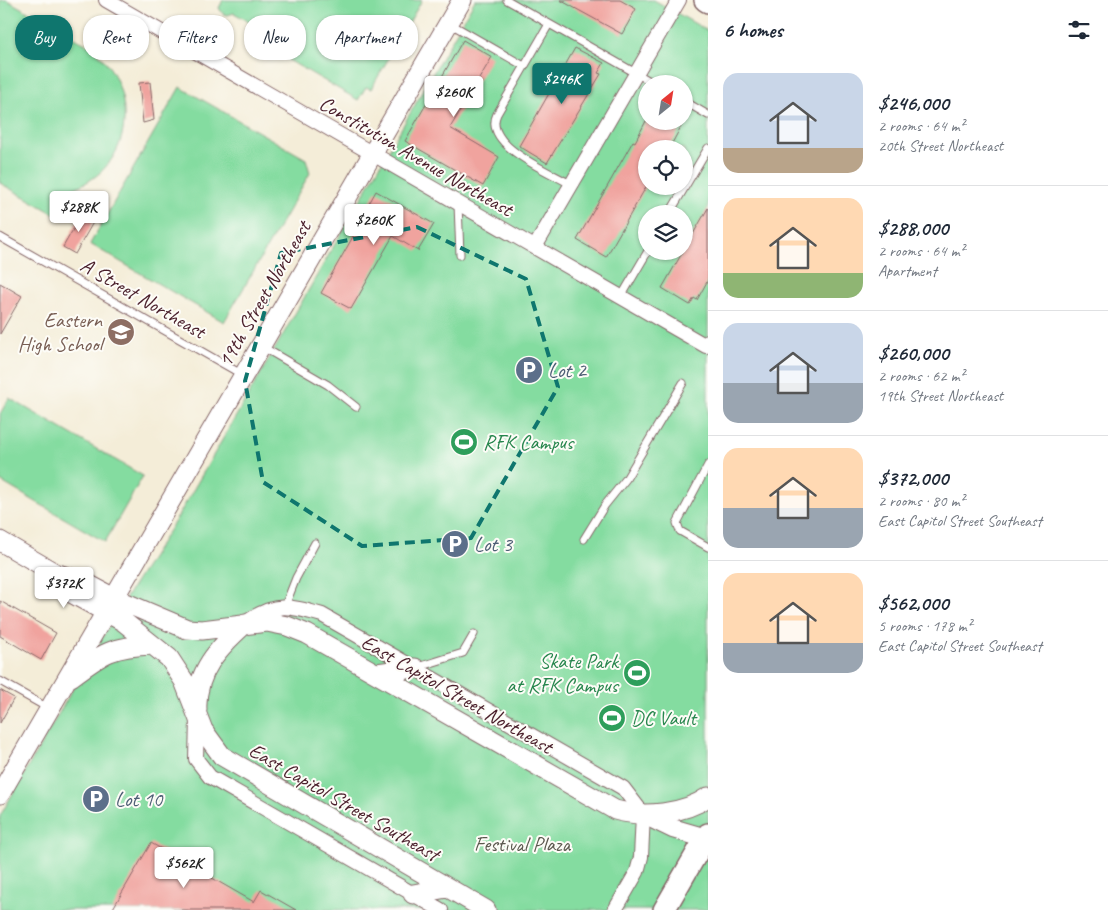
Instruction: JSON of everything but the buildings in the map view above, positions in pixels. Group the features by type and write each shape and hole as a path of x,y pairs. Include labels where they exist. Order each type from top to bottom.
{"main road":[{"name":"19th Street Northeast","path":"0,794 371,153 462,0"},
{"name":"East Capitol Street Northeast","path":"0,541 55,573 86,583 110,605 179,626 194,630 246,623 277,623 297,629 608,807 623,812 643,814 674,810 708,797"},
{"name":"East Capitol Street Southeast","path":"110,605 170,658 181,673 208,740 230,762 486,910"},
{"path":"198,716 198,691 209,662 227,640 246,623"},
{"path":"65,682 108,651 129,646 154,645"},
{"path":"377,674 415,668"},
{"path":"643,814 674,828 707,837 664,910"},
{"path":"413,894 447,888"}],"street":[{"name":"Constitution Avenue Northeast","path":"106,0 458,204 707,345"},
{"path":"535,247 679,0"},
{"name":"East Capitol Street Northeast","path":"246,623 270,609 285,606 332,620 616,782 630,795 643,814"},
{"name":"East Capitol Street Southeast","path":"198,716 196,759 199,766 210,777 441,910"},
{"path":"617,907 639,868 642,857 643,814"}],"lane":[{"path":"507,0 639,75"},
{"path":"448,22 524,66"},
{"path":"549,24 495,118 495,132 510,148 572,185"},
{"path":"693,106 708,115"},
{"path":"675,205 708,148"},
{"path":"458,204 460,255"},
{"name":"A Street Northeast","path":"0,237 243,376"},
{"path":"621,297 643,260"},
{"path":"260,346 328,384 356,407"},
{"path":"584,539 604,505 626,479 683,383"},
{"path":"708,464 677,523 680,532 708,547"},
{"path":"285,606 296,578 315,543"},
{"path":"415,668 463,653 474,634"},
{"path":"0,682 49,709"}],"highlighted area":[{"path":"417,227 526,279 558,387 471,538 362,546 263,482 245,381 281,253"}],"green space":[{"path":"0,0 7,0 33,15 15,15 15,60 73,60 73,38 83,42 83,60 104,60 106,62 115,77 121,94 124,112 123,130 118,147 109,163 96,176 81,185 55,195 66,202 58,216 0,183"},
{"path":"223,0 422,0 413,15 316,15 316,60 388,60 371,89 366,87 358,100 288,60 306,60 306,15 244,15 244,19 234,13 223,14 219,8"},
{"name":"RFK Campus","path":"475,0 654,0 708,31 708,910 0,910 0,816 118,610 177,518"},
{"path":"180,87 306,159 310,173 224,322 90,244"},
{"path":"9,398 143,476 105,542 0,481 0,414"}],"place":[{"name":"Eastern High School","path":"121,332"},
{"name":"Lot 2","path":"529,370"},
{"name":"RFK Campus","path":"464,442"},
{"name":"Lot 3","path":"455,544"},
{"name":"Skate Park at RFK Campus","path":"637,673"},
{"name":"DC Vault","path":"612,718"},
{"name":"Lot 10","path":"96,799"}],"park label":[{"name":"Festival Plaza","path":"522,844"}]}
